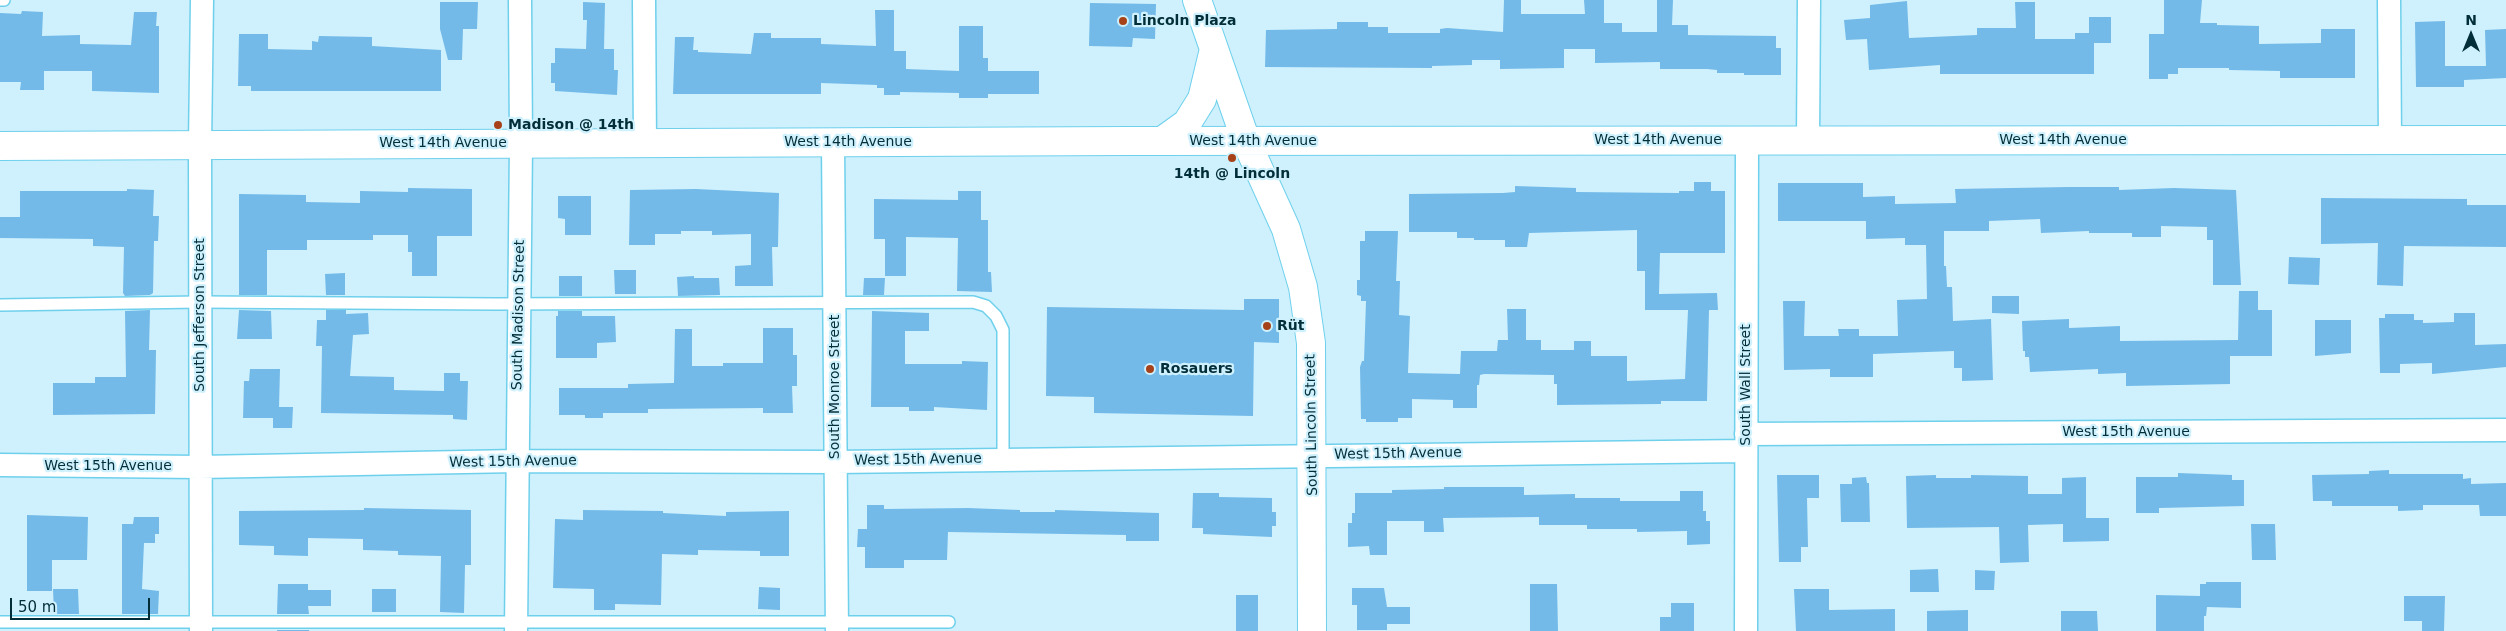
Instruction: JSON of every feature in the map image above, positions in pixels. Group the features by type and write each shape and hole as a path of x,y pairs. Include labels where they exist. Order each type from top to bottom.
{"street":[{"name":"South Jefferson Street","path":"201,626 200,145 202,0"},
{"name":"South Madison Street","path":"516,626 521,142 520,0"},
{"path":"644,0 645,143"},
{"path":"1197,0 1246,141"},
{"path":"1808,140 1809,0"},
{"path":"2388,0 2390,141"},
{"path":"1162,141 1187,123 1202,99 1214,48"},
{"name":"South Wall Street","path":"1746,631 1747,140"},
{"name":"West 14th Avenue","path":"0,146 521,142 2506,140"},
{"name":"South Lincoln Street","path":"1246,141 1286,229 1303,287 1311,343 1313,455 1312,631"},
{"name":"South Monroe Street","path":"833,142 837,627"},
{"name":"West 15th Avenue","path":"0,465 200,467 517,461 835,462 1313,455 1746,442 2506,430"}],"lane":[{"path":"0,305 200,302 518,304 973,302 986,306 996,316 1003,330 1002,459"},
{"path":"0,622 201,626 837,627 949,622"}],"building":[{"path":"1504,0 1521,0 1521,14 1585,14 1584,0 1604,0 1604,23 1622,23 1622,32 1657,32 1657,0 1673,0 1672,25 1688,25 1688,35 1776,36 1776,48 1781,48 1781,75 1717,73 1717,70 1707,69 1660,69 1660,62 1595,63 1595,49 1564,49 1564,68 1500,69 1500,60 1472,60 1472,65 1432,66 1432,68 1265,67 1266,30 1337,29 1337,22 1368,22 1368,27 1388,27 1388,33 1440,33 1440,29 1447,28 1503,32"},
{"path":"2164,0 2202,0 2200,23 2259,26 2259,44 2321,43 2321,29 2355,29 2355,78 2280,78 2280,71 2178,68 2178,74 2168,74 2168,79 2149,79 2149,34 2164,34"},
{"path":"1907,1 1909,38 1977,35 1977,28 2016,28 2015,2 2035,2 2035,39 2075,39 2075,33 2089,33 2089,17 2111,17 2111,43 2094,43 2094,74 1940,74 1940,65 1869,70 1867,39 1846,40 1844,20 1870,18 1870,5"},
{"path":"440,2 478,2 477,29 463,29 462,60 448,60 440,29"},
{"path":"583,2 605,3 604,49 614,49 614,70 618,70 617,95 555,91 555,83 551,83 551,63 555,63 555,48 586,49 587,20 583,20"},
{"name":"Lincoln Plaza","path":"1090,3 1156,4 1155,39 1133,38 1132,47 1089,46"},
{"path":"875,10 894,10 894,51 906,51 906,69 959,71 959,26 983,26 983,58 988,58 988,71 1039,71 1039,94 988,94 988,98 959,98 959,93 900,92 900,95 884,95 884,88 877,88 877,85 821,83 821,94 673,94 675,37 694,37 693,50 698,50 698,52 751,54 754,33 771,33 771,38 821,38 821,44 876,46"},
{"path":"22,11 43,12 42,36 80,35 80,44 131,45 134,12 157,12 156,26 159,26 159,93 92,91 92,71 44,71 44,90 20,90 21,82 0,82 0,13 21,14"},
{"path":"2445,21 2445,66 2486,66 2485,30 2506,29 2506,78 2464,80 2464,87 2416,87 2415,22"},
{"path":"239,34 268,34 268,49 312,50 312,41 318,42 319,36 372,37 372,46 441,50 441,91 251,91 251,86 238,86"},
{"path":"1694,182 1711,182 1711,191 1725,191 1725,253 1660,253 1659,294 1717,293 1718,310 1709,310 1707,401 1661,401 1661,404 1557,405 1557,384 1554,384 1554,375 1484,374 1480,375 1479,385 1477,385 1477,408 1453,408 1453,400 1412,399 1412,418 1398,418 1398,422 1366,422 1366,419 1361,419 1360,367 1362,361 1364,361 1366,301 1361,301 1361,296 1357,295 1357,280 1360,280 1360,241 1365,241 1365,231 1398,231 1396,281 1400,281 1399,315 1410,316 1408,373 1460,374 1461,351 1497,351 1498,340 1508,340 1507,309 1526,309 1526,340 1541,340 1541,350 1574,350 1574,341 1591,341 1591,356 1627,356 1627,381 1685,379 1688,310 1645,310 1645,271 1637,271 1637,230 1529,233 1527,247 1505,247 1505,240 1457,238 1457,232 1409,232 1409,194 1503,193 1515,192 1515,186 1576,188 1576,192 1679,193 1679,191 1694,191"},
{"path":"1778,183 1863,183 1863,197 1895,196 1895,204 1956,203 1955,189 2119,187 2119,190 2174,188 2236,190 2241,285 2213,285 2213,240 2207,240 2207,227 2161,226 2161,237 2132,237 2132,233 2089,233 2089,231 2041,233 2040,219 1989,221 1989,231 1944,231 1944,266 1946,266 1947,287 1952,287 1953,321 1991,319 1993,380 1962,381 1962,368 1954,368 1954,351 1873,354 1873,377 1830,377 1830,369 1784,370 1783,301 1805,301 1804,336 1839,336 1838,329 1859,329 1859,336 1898,336 1897,300 1927,299 1926,245 1905,245 1905,238 1866,239 1866,221 1778,221"},
{"path":"408,188 472,189 472,236 437,236 437,276 412,276 412,252 408,252 408,235 373,235 373,240 307,240 307,250 267,250 267,295 239,295 239,194 306,195 306,202 360,203 360,191 408,192"},
{"path":"127,189 154,190 153,216 159,216 158,241 154,241 153,293 150,295 125,296 123,293 124,247 93,246 93,239 0,238 0,217 20,217 20,191 127,191"},
{"path":"696,189 779,193 778,247 772,247 773,286 735,286 735,266 751,265 751,234 712,235 712,231 681,231 681,234 655,234 655,245 629,245 630,190"},
{"path":"958,191 981,191 981,220 988,220 988,272 991,272 992,292 957,291 958,238 906,237 906,276 885,276 885,239 874,239 874,199 958,200"},
{"path":"558,196 591,196 591,235 565,235 565,219 558,218"},
{"path":"2321,198 2467,199 2467,205 2506,205 2506,247 2404,246 2403,286 2377,285 2378,243 2321,244"},
{"path":"2289,257 2320,258 2319,285 2288,284"},
{"path":"614,270 636,270 636,294 615,294"},
{"path":"345,273 345,295 326,295 325,274"},
{"path":"559,276 582,276 582,296 559,296"},
{"path":"694,276 694,278 719,278 720,295 678,296 677,277"},
{"path":"864,278 885,278 884,295 863,295"},
{"path":"2239,291 2258,291 2258,310 2272,310 2272,356 2230,356 2230,384 2126,386 2126,373 2098,374 2098,369 2030,372 2029,357 2025,357 2025,351 2023,351 2022,321 2069,319 2069,328 2120,326 2120,341 2238,340"},
{"path":"1992,296 2019,296 2019,314 1992,313"},
{"name":"Rosauers","path":"1244,299 1279,299 1279,343 1254,342 1253,416 1094,413 1094,397 1046,396 1047,307 1244,310"},
{"path":"150,310 149,350 156,350 155,414 53,415 53,383 95,383 95,377 126,377 125,311"},
{"path":"239,310 271,311 272,339 237,339"},
{"path":"326,310 346,310 346,314 368,313 369,334 353,335 350,376 394,377 394,390 444,391 444,373 460,373 460,381 468,381 467,420 453,419 453,415 321,413 322,346 316,346 317,320 326,320"},
{"path":"558,311 582,311 582,316 615,316 616,342 597,343 597,358 556,358 556,316 558,316"},
{"path":"872,311 929,313 929,331 905,331 905,364 962,364 962,361 988,362 987,410 934,407 934,411 909,411 909,407 871,407"},
{"path":"2454,313 2475,313 2475,345 2506,344 2506,367 2432,374 2432,363 2400,364 2400,373 2380,373 2379,318 2385,318 2385,314 2414,314 2414,320 2423,320 2423,323 2454,322"},
{"path":"2315,320 2351,320 2351,353 2315,356"},
{"path":"763,328 793,328 793,355 797,355 797,386 792,386 793,413 763,413 763,408 648,409 648,413 603,413 603,418 585,418 585,415 559,415 559,388 628,388 628,384 674,383 675,329 692,329 692,366 723,366 723,363 763,363"},
{"path":"250,369 280,369 279,407 293,407 292,428 273,428 273,418 243,418 244,381 249,381"},
{"path":"2389,470 2389,474 2463,474 2463,479 2471,478 2471,484 2506,483 2506,516 2480,516 2479,505 2423,505 2423,510 2398,511 2398,506 2332,506 2332,501 2313,501 2312,475 2369,474 2369,471"},
{"path":"2178,473 2232,475 2232,480 2244,480 2244,506 2159,508 2159,513 2136,513 2136,477 2178,477"},
{"path":"1777,475 1819,475 1819,498 1807,498 1808,547 1801,547 1801,562 1779,562"},
{"path":"1936,475 1936,478 1971,478 1971,475 2028,476 2028,494 2062,494 2062,478 2086,477 2086,518 2109,518 2109,541 2063,542 2063,524 2028,525 2029,562 2000,563 1999,527 1907,528 1906,476"},
{"path":"1866,477 1867,483 1869,483 1870,522 1841,522 1840,484 1852,484 1852,478"},
{"path":"1444,487 1524,487 1524,495 1575,494 1575,498 1620,498 1620,501 1680,501 1680,491 1703,491 1703,511 1706,511 1706,521 1710,521 1710,544 1687,545 1687,531 1637,532 1637,529 1587,529 1587,525 1539,525 1539,517 1443,518 1444,532 1424,532 1424,521 1387,521 1387,555 1370,555 1369,546 1348,547 1348,523 1352,523 1352,513 1355,513 1355,493 1392,493 1392,490 1444,489"},
{"path":"1193,493 1219,493 1219,497 1272,498 1272,512 1276,512 1276,526 1272,526 1272,537 1203,534 1203,528 1192,528"},
{"path":"867,505 884,505 884,509 968,508 1020,510 1020,512 1055,512 1055,510 1159,513 1159,541 1126,541 1126,535 948,532 947,560 904,560 904,568 865,568 865,547 857,547 858,529 867,529"},
{"path":"364,508 471,510 471,565 465,565 464,613 440,612 441,556 398,555 398,551 363,550 363,539 308,538 308,556 274,555 274,546 239,545 239,511 364,510"},
{"path":"583,510 663,511 663,513 726,516 726,512 789,511 789,556 760,556 760,551 698,550 698,555 662,554 661,605 615,604 615,610 594,610 594,589 553,588 555,519 583,520"},
{"path":"27,515 88,517 87,560 52,560 52,591 27,591"},
{"path":"134,517 159,517 159,534 155,534 155,543 144,543 142,589 159,591 158,614 122,614 122,524 133,524"},
{"path":"2251,524 2275,524 2276,560 2252,560"},
{"path":"1938,569 1939,592 1910,592 1910,570"},
{"path":"1975,570 1995,571 1994,590 1975,590"},
{"path":"2206,582 2241,582 2241,608 2207,607 2206,616 2204,616 2204,631 2156,631 2156,595 2200,596 2200,584 2206,584"},
{"path":"278,584 308,584 308,590 331,590 331,606 308,606 309,614 277,614"},
{"path":"1530,584 1557,584 1558,631 1530,631"},
{"path":"759,587 780,588 780,610 758,609"},
{"path":"1352,588 1384,588 1387,607 1410,607 1410,624 1387,624 1387,630 1357,630 1357,605 1352,605"},
{"path":"53,589 78,589 79,614 54,614"},
{"path":"372,589 396,589 396,612 372,612"},
{"path":"1794,589 1829,589 1829,610 1895,609 1895,631 1796,631"},
{"path":"1236,595 1258,595 1258,631 1236,631"},
{"path":"2404,596 2445,596 2444,631 2422,631 2422,621 2404,621"},
{"path":"1671,603 1694,603 1694,631 1660,631 1660,617 1671,617"},
{"path":"1968,610 1968,631 1927,631 1927,611"},
{"path":"2061,611 2097,611 2098,631 2061,631"},
{"path":"309,630 309,631 277,631"}],"place":[{"name":"Lincoln Plaza","path":"1123,21"},
{"name":"Madison @ 14th","path":"498,125"},
{"name":"14th @ Lincoln","path":"1232,158"},
{"name":"Rüt","path":"1267,326"},
{"name":"Rosauers","path":"1150,369"}]}
